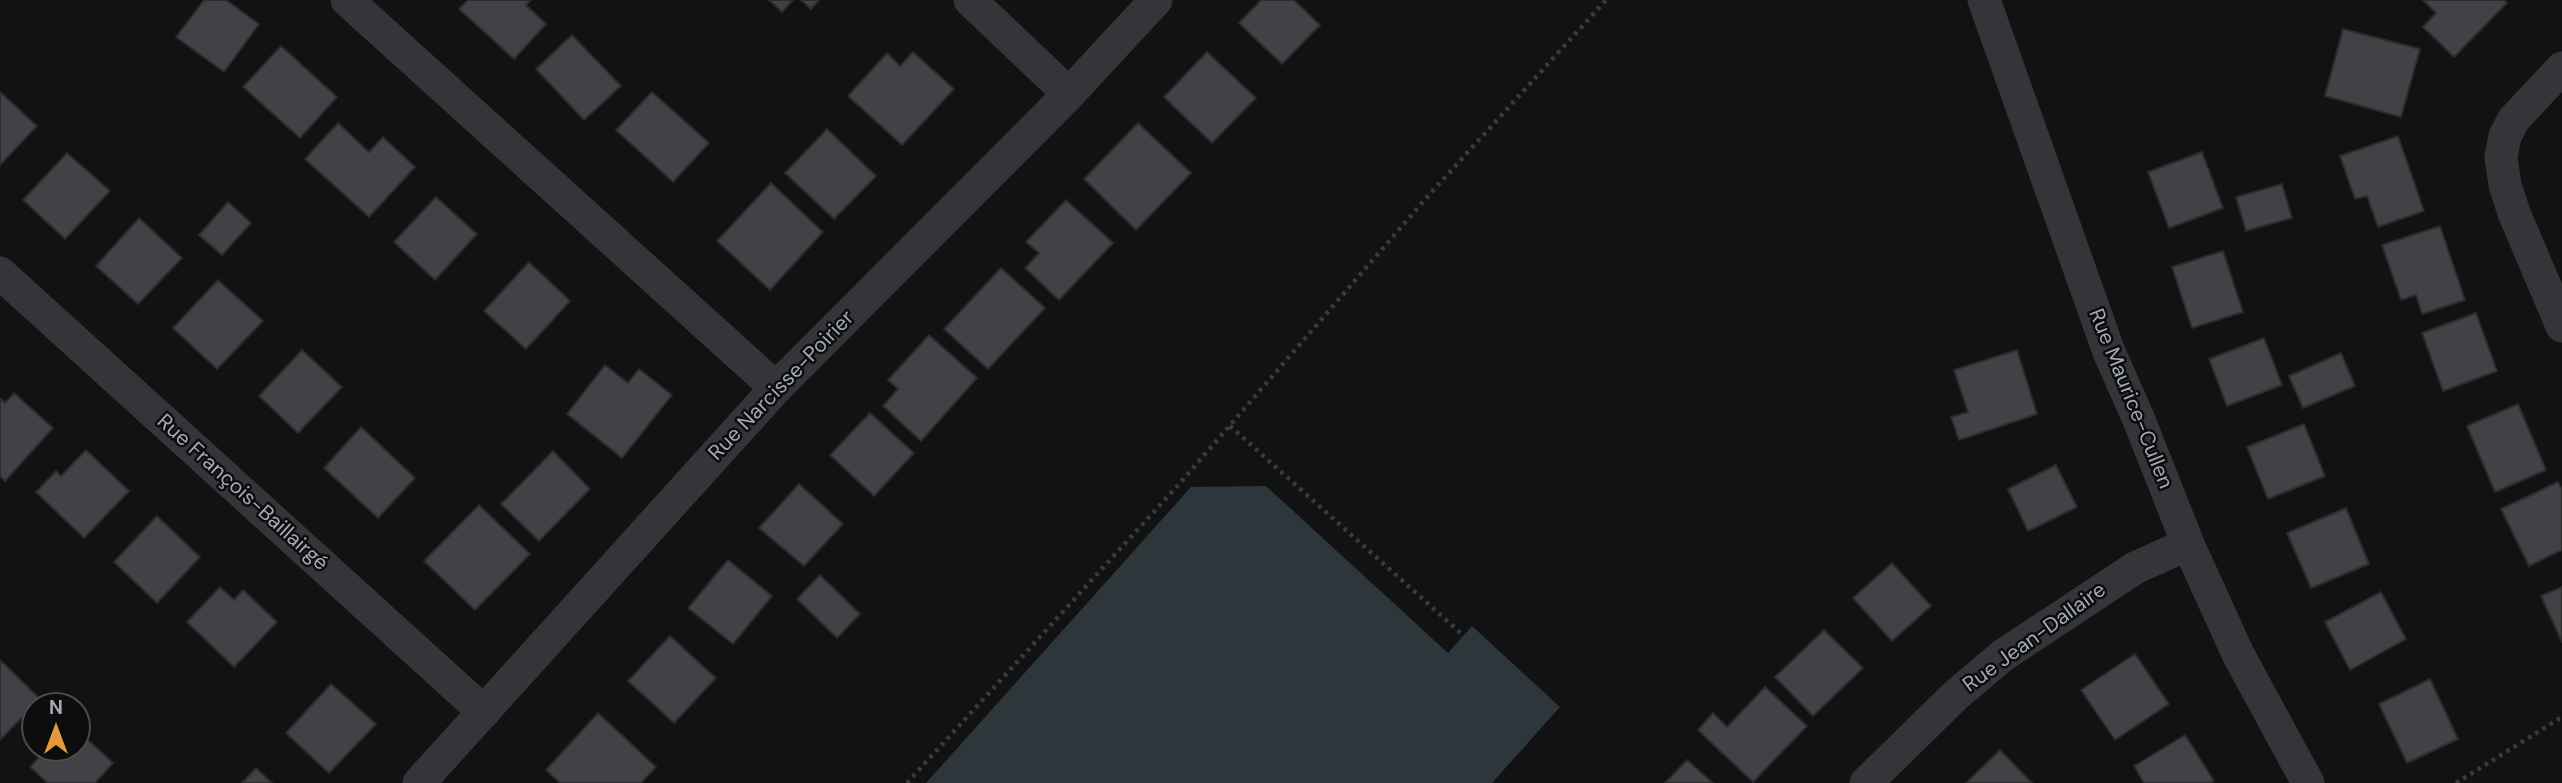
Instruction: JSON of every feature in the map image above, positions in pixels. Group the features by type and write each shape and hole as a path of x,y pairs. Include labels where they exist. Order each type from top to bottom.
{"street":[{"path":"347,0 776,388"},
{"path":"970,0 1069,94"},
{"name":"Rue Narcisse-Poirier","path":"419,783 776,388 1069,94 1156,0"},
{"name":"Rue Maurice-Cullen","path":"1984,0 2109,352 2188,544 2238,654 2308,783"},
{"path":"2562,68 2514,119 2505,136 2501,157 2505,185 2514,213 2562,326"},
{"name":"Rue François-Baillairgé","path":"0,273 484,712"},
{"name":"Rue Jean-Dallaire","path":"1866,783 1956,695 2003,656 2135,568 2188,544"}],"path":[{"path":"907,783 1230,426 1428,196 1606,0"},
{"path":"1230,426 1464,636"},
{"path":"2456,783 2562,717"}],"shaded area":[{"path":"1266,486 1448,653 1472,626 1560,707 1492,783 926,783 1191,487"}],"building":[{"path":"204,0 226,0 259,24 224,72 176,37"},
{"path":"468,0 531,0 526,5 546,24 514,59 459,9"},
{"path":"769,0 793,0 782,12"},
{"path":"801,0 819,0 811,9"},
{"path":"1261,0 1294,0 1320,25 1282,64 1239,23"},
{"path":"2423,0 2504,0 2507,3 2454,57 2423,27 2436,13"},
{"path":"2343,29 2420,49 2401,117 2325,96"},
{"path":"572,35 621,86 584,120 536,69"},
{"path":"281,46 337,97 300,138 243,87"},
{"path":"913,52 954,89 902,145 848,96 887,53 900,66"},
{"path":"1207,52 1256,98 1212,143 1164,97"},
{"path":"0,92 37,126 0,165"},
{"path":"652,92 709,143 673,182 616,130"},
{"path":"338,123 369,152 383,137 415,167 369,217 305,159"},
{"path":"1138,123 1191,173 1136,230 1084,179"},
{"path":"827,129 876,176 834,219 785,173"},
{"path":"2398,136 2424,211 2378,227 2367,196 2355,199 2340,156"},
{"path":"2202,152 2223,208 2169,228 2148,172"},
{"path":"67,153 110,191 65,239 23,200"},
{"path":"771,183 823,232 770,290 717,241"},
{"path":"2282,184 2292,218 2246,231 2236,197"},
{"path":"436,197 477,234 435,280 394,242"},
{"path":"1066,200 1113,243 1059,300 1025,268 1039,253 1026,242"},
{"path":"228,202 251,223 222,255 199,235"},
{"path":"139,218 182,258 138,304 96,266"},
{"path":"2440,226 2465,300 2422,314 2416,295 2401,300 2382,245"},
{"path":"2223,251 2243,312 2192,328 2172,267"},
{"path":"529,262 570,301 526,349 484,311"},
{"path":"1001,268 1045,308 988,369 944,329"},
{"path":"218,280 263,321 217,369 173,328"},
{"path":"2476,313 2497,371 2443,391 2422,333"},
{"path":"929,335 977,378 921,441 883,406 898,389 888,380"},
{"path":"2264,338 2282,385 2227,406 2209,359"},
{"path":"302,350 342,387 298,433 259,396"},
{"path":"2017,350 2037,414 1959,440 1951,417 1968,412 1954,370"},
{"path":"2341,353 2355,386 2303,408 2289,376"},
{"path":"605,365 628,383 639,369 672,395 622,458 567,414"},
{"path":"14,393 53,428 5,481 0,476 0,398 5,403"},
{"path":"2518,404 2546,470 2495,492 2467,426"},
{"path":"870,413 914,453 874,496 830,455"},
{"path":"2304,424 2325,476 2268,499 2247,447"},
{"path":"361,427 415,478 378,518 324,468"},
{"path":"86,450 129,491 84,538 36,492 56,471 61,476"},
{"path":"553,451 590,489 539,541 501,504"},
{"path":"2056,465 2077,507 2028,531 2008,489"},
{"path":"2558,482 2562,490 2562,550 2529,566 2501,509"},
{"path":"799,484 843,524 804,566 759,528"},
{"path":"479,505 530,554 475,610 424,561"},
{"path":"2346,508 2369,564 2311,588 2287,533"},
{"path":"157,516 200,557 157,603 114,562"},
{"path":"728,560 772,596 733,644 688,608"},
{"path":"1892,563 1931,606 1892,641 1853,598"},
{"path":"820,575 860,614 837,638 797,599"},
{"path":"220,587 234,600 243,590 277,622 234,667 187,622"},
{"path":"2562,587 2562,642 2541,596"},
{"path":"2381,592 2406,639 2350,670 2325,622"},
{"path":"1824,630 1863,668 1813,716 1775,677"},
{"path":"670,636 716,678 674,723 628,681"},
{"path":"2135,654 2169,704 2115,740 2081,690"},
{"path":"0,660 33,692 21,692 21,718 0,740"},
{"path":"2430,679 2458,739 2407,763 2379,704"},
{"path":"331,684 376,724 329,773 286,733"},
{"path":"1765,687 1807,726 1753,782 1698,730 1713,713 1727,727"},
{"path":"598,713 656,767 641,783 560,783 546,770"},
{"path":"2185,735 2214,781 2144,783 2134,766"},
{"path":"91,743 113,763 95,783 48,783 30,767 35,762 91,762"},
{"path":"2000,750 2032,783 1966,783"},
{"path":"1687,760 1713,783 1665,783"},
{"path":"256,768 272,783 242,783"}]}
